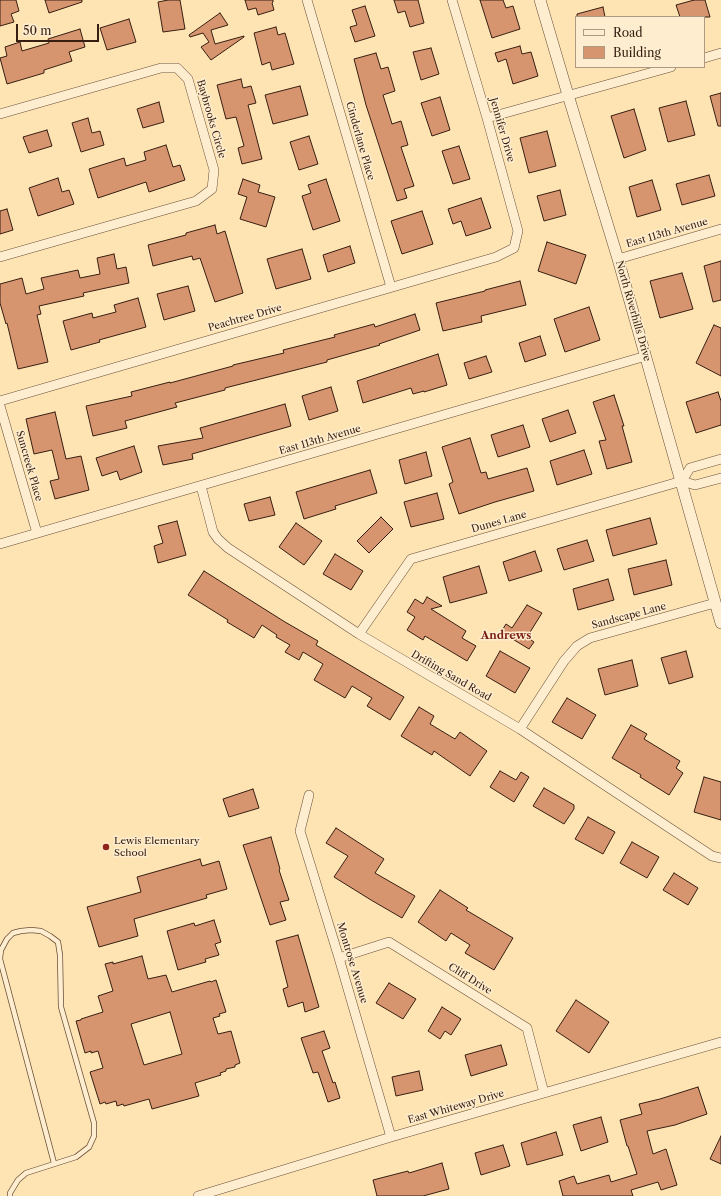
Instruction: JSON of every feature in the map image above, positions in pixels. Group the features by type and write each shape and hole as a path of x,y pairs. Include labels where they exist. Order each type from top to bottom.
{"street":[{"name":"Cinderlane Place","path":"307,0 391,287"},
{"name":"Jennifer Drive","path":"452,0 487,118 518,231 514,248 496,257"},
{"name":"North Riverhills Drive","path":"540,0 618,258 721,623"},
{"path":"705,58 721,53"},
{"name":"Baybrooks Circle","path":"0,114 161,68 177,68 188,79 214,170 212,189 196,201 0,257"},
{"path":"487,118 667,68"},
{"name":"East 113th Avenue","path":"618,258 721,229"},
{"name":"Peachtree Drive","path":"0,401 496,257"},
{"name":"East 113th Avenue","path":"0,544 646,356"},
{"name":"Suncreek Place","path":"0,406 37,533"},
{"path":"682,481 690,468 721,459"},
{"name":"Dunes Lane","path":"359,634 411,559 682,481 695,485 721,478"},
{"name":"Drifting Sand Road","path":"200,486 213,532 228,548 359,634 520,729 712,856 721,858"},
{"name":"Sandscape Lane","path":"520,729 564,661 577,646 590,638 715,603"},
{"name":"Montrose Avenue","path":"309,795 300,831 391,1137"},
{"name":"Cliff Drive","path":"339,958 389,942 527,1028 544,1093"},
{"name":"East Whiteway Drive","path":"198,1196 391,1137 721,1042"}],"lane":[{"path":"10,1196 18,1180 26,1173 76,1157 89,1147 94,1136 94,1123 61,1007 60,955 58,942 42,931 21,931 13,933 7,939 0,959 54,1163"}],"building":[{"path":"0,0 16,0 19,11 11,14 14,22 0,26"},
{"path":"45,0 82,0 82,2 49,13"},
{"path":"180,0 185,29 163,32 158,2"},
{"path":"245,0 273,0 272,3 274,10 258,15 256,8 248,10"},
{"path":"394,0 418,0 424,23 410,27 405,11 398,13"},
{"path":"480,0 503,0 506,8 513,6 520,29 492,38"},
{"path":"694,0 705,0 710,17 680,16 676,5"},
{"path":"365,6 375,36 355,42 350,27 357,25 352,10"},
{"path":"603,7 605,16 577,16 577,14"},
{"path":"220,13 228,25 211,30 215,44 244,37 211,60 201,47 209,42 203,33 190,37 189,35"},
{"path":"129,19 136,42 107,50 100,28"},
{"path":"276,27 278,35 285,33 294,64 272,70 270,62 262,65 254,33"},
{"path":"80,29 85,47 69,52 72,61 44,70 44,73 7,84 0,58 7,56 5,47 20,42 22,51 49,43 48,39"},
{"path":"520,46 522,54 531,52 538,76 513,84 506,59 498,62 495,53"},
{"path":"431,48 439,74 421,80 413,52"},
{"path":"376,53 381,69 388,67 395,91 383,95 392,124 401,121 408,145 401,147 414,186 404,189 407,198 397,201 366,105 354,59"},
{"path":"241,79 243,88 251,86 256,103 248,105 262,159 242,164 238,148 244,146 236,117 226,119 217,85"},
{"path":"300,86 308,115 273,124 265,95"},
{"path":"721,93 721,126 718,126 710,96"},
{"path":"440,97 450,130 432,136 421,103"},
{"path":"686,101 695,135 668,142 659,108"},
{"path":"159,102 164,122 143,128 137,109"},
{"path":"634,109 646,150 624,158 611,116"},
{"path":"88,118 92,133 100,131 104,145 81,152 72,123"},
{"path":"47,130 52,146 29,153 23,137"},
{"path":"547,131 556,166 529,173 520,138"},
{"path":"309,136 318,164 299,170 290,142"},
{"path":"166,145 173,167 180,165 185,180 149,192 146,182 98,198 89,169 124,158 126,166 146,160 144,152"},
{"path":"459,146 470,179 453,184 442,151"},
{"path":"709,175 715,196 682,205 676,184"},
{"path":"58,178 62,192 69,190 74,204 38,216 29,188"},
{"path":"243,179 260,185 258,192 275,197 266,227 240,219 247,197 238,194"},
{"path":"326,179 340,221 313,230 302,196 311,193 308,185"},
{"path":"652,180 661,210 637,217 629,187"},
{"path":"560,190 566,215 544,221 537,196"},
{"path":"481,198 491,228 466,236 461,221 453,224 448,209"},
{"path":"7,209 13,230 0,234 0,211"},
{"path":"422,211 433,244 402,254 391,221"},
{"path":"215,225 217,234 225,231 243,293 215,302 200,258 193,260 192,256 153,266 148,245 186,235 186,233"},
{"path":"547,242 586,255 576,284 538,271"},
{"path":"350,246 355,263 328,272 323,255"},
{"path":"302,249 311,279 276,289 267,259"},
{"path":"114,254 117,269 126,267 129,283 83,293 84,296 39,306 41,314 37,315 48,362 18,369 7,323 6,324 0,303 0,284 22,278 26,294 44,289 41,278 78,270 80,278 100,274 97,258"},
{"path":"721,261 721,300 713,302 704,266"},
{"path":"682,273 693,309 660,318 650,281"},
{"path":"520,281 526,305 481,316 482,322 443,331 436,303"},
{"path":"188,286 195,311 164,320 157,294"},
{"path":"138,298 146,327 99,340 100,342 71,350 63,321 92,313 93,318 116,312 114,305"},
{"path":"589,307 600,340 565,352 554,319"},
{"path":"415,314 420,330 379,344 380,345 327,360 327,362 225,388 225,390 175,403 177,407 125,421 127,428 93,436 86,406 132,396 131,392 284,353 283,350 335,337 334,335 374,324 375,327"},
{"path":"714,325 721,328 721,376 696,363"},
{"path":"540,336 546,355 525,362 519,343"},
{"path":"438,354 447,385 413,394 411,388 363,403 357,381"},
{"path":"486,356 492,372 469,379 464,363"},
{"path":"331,387 338,411 309,420 302,396"},
{"path":"718,392 721,401 721,425 696,433 686,402"},
{"path":"614,395 624,426 622,426 632,462 607,469 599,441 606,440 593,402"},
{"path":"285,404 291,426 192,454 193,459 163,465 158,446 203,438 200,428"},
{"path":"568,410 576,433 550,442 542,419"},
{"path":"55,412 66,459 81,456 89,490 55,499 50,481 59,479 52,450 34,454 26,419"},
{"path":"523,425 530,447 498,457 491,435"},
{"path":"470,438 481,473 486,472 488,479 527,468 534,491 459,514 449,484 453,482 442,447"},
{"path":"134,446 142,472 120,480 117,471 102,476 96,458"},
{"path":"584,450 592,474 557,485 550,461"},
{"path":"426,452 432,476 405,484 399,460"},
{"path":"370,470 377,493 335,506 336,509 304,519 296,492"},
{"path":"437,493 444,519 411,527 404,502"},
{"path":"270,497 275,515 249,521 244,504"},
{"path":"381,517 393,529 369,553 357,541"},
{"path":"650,518 657,544 613,556 606,530"},
{"path":"177,521 186,555 158,563 154,546 163,543 158,526"},
{"path":"296,523 322,541 304,565 279,547"},
{"path":"587,540 594,561 564,570 557,549"},
{"path":"535,551 542,571 509,581 503,562"},
{"path":"335,554 363,571 351,590 323,574"},
{"path":"666,560 672,585 634,595 628,569"},
{"path":"479,566 487,593 450,603 443,577"},
{"path":"204,571 318,641 316,645 404,697 390,720 367,706 372,698 352,686 345,698 314,680 323,664 303,652 299,660 285,652 290,645 276,637 277,635 262,625 254,638 227,622 228,620 188,595"},
{"path":"608,579 614,600 578,610 573,589"},
{"path":"427,597 442,606 431,609 466,631 462,638 476,646 467,661 425,636 423,640 407,630 415,617 407,612 415,599 423,604"},
{"path":"527,605 542,613 527,637 534,642 529,649 501,632 506,624 512,628"},
{"path":"500,651 530,668 515,693 486,676"},
{"path":"686,651 693,677 669,684 661,658"},
{"path":"632,660 638,686 605,695 598,669"},
{"path":"567,698 596,715 582,739 552,722"},
{"path":"419,707 434,716 430,724 455,739 460,732 487,751 470,776 434,751 432,755 401,736"},
{"path":"631,725 647,734 644,739 680,761 676,768 683,773 669,795 640,777 641,775 612,758"},
{"path":"500,771 516,780 521,772 529,777 514,802 490,787"},
{"path":"704,777 721,782 721,820 694,812"},
{"path":"544,788 574,805 574,809 564,824 533,806"},
{"path":"253,789 259,808 229,817 223,799"},
{"path":"588,817 615,832 603,854 575,839"},
{"path":"336,828 384,859 375,873 415,896 402,918 334,877 348,856 326,843"},
{"path":"271,837 280,869 279,870 289,900 280,902 286,920 270,925 243,845"},
{"path":"632,842 659,857 647,878 620,863"},
{"path":"200,859 202,866 219,861 227,889 206,895 207,898 134,919 138,936 99,947 87,907 141,892 137,877"},
{"path":"674,873 698,888 688,905 663,890"},
{"path":"440,890 468,908 466,910 513,938 494,970 465,953 470,945 451,933 446,941 418,922"},
{"path":"214,920 221,942 215,944 219,955 205,959 206,962 178,970 167,931 194,923 195,926"},
{"path":"298,935 319,1007 305,1012 303,1002 288,1007 283,989 288,987 276,941"},
{"path":"142,956 148,979 166,975 172,992 216,980 226,1012 213,1018 218,1034 231,1031 240,1063 235,1065 235,1067 226,1069 226,1071 220,1073 221,1075 195,1083 199,1096 152,1109 149,1099 124,1106 123,1104 117,1106 116,1101 100,1104 90,1072 103,1068 98,1051 85,1053 76,1021 103,1012 98,996 113,991 105,964 113,962 113,964","holes":["170,1012 182,1054 144,1065 131,1024"]},
{"path":"389,983 416,999 403,1019 376,1003"},
{"path":"576,1000 609,1022 589,1053 556,1031"},
{"path":"442,1007 461,1019 451,1035 445,1031 440,1039 428,1031"},
{"path":"324,1031 330,1048 322,1051 340,1098 328,1102 318,1072 313,1073 301,1038"},
{"path":"501,1045 507,1065 471,1076 465,1055"},
{"path":"419,1071 423,1090 396,1096 392,1077"},
{"path":"698,1087 707,1114 675,1125 647,1131 653,1154 666,1149 677,1185 661,1190 658,1182 631,1190 633,1196 563,1196 559,1181 574,1176 577,1184 609,1175 611,1182 637,1174 620,1120 642,1114 639,1104"},
{"path":"601,1117 608,1142 581,1151 573,1125"},
{"path":"556,1132 563,1155 527,1165 521,1143"},
{"path":"721,1136 721,1164 710,1159"},
{"path":"503,1145 510,1166 481,1175 475,1153"},
{"path":"442,1163 449,1189 423,1196 377,1196 373,1180 408,1171 409,1173"}],"place":[{"name":"Lewis Elementary School","path":"106,847"}],"district":[{"name":"Andrews","path":"506,636"}]}
